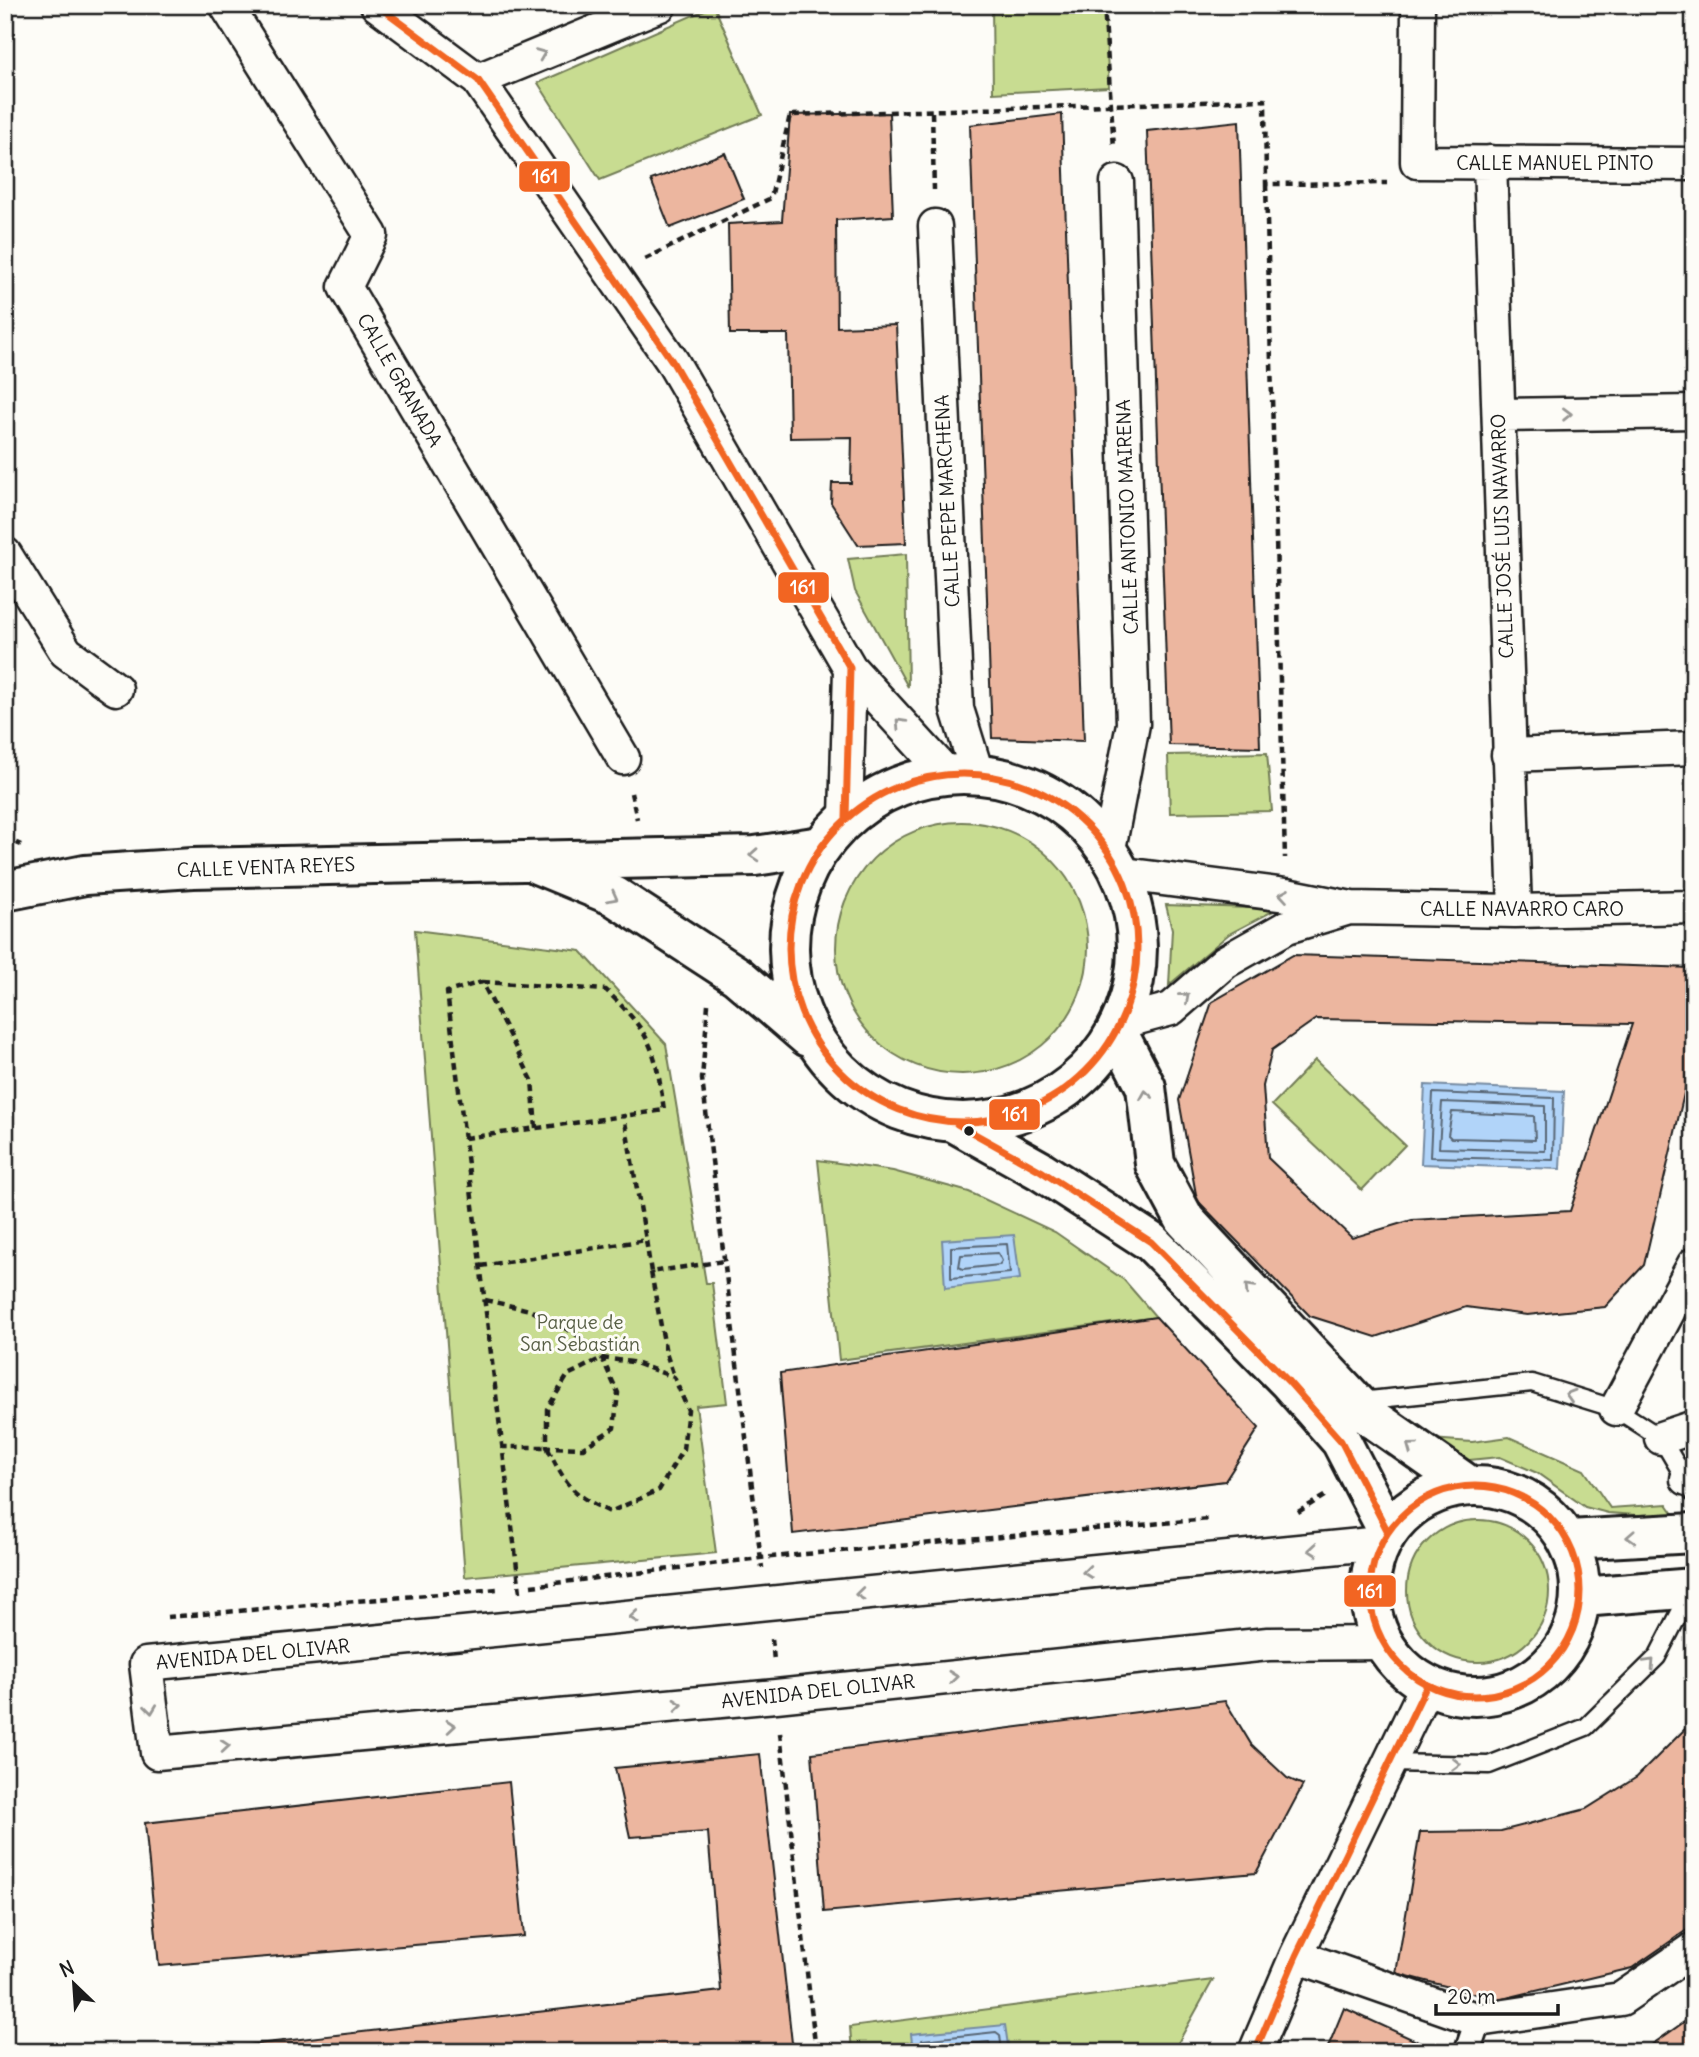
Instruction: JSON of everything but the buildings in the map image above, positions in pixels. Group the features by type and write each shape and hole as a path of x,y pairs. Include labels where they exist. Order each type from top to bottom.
{"main road":[{"path":"957,1124 1005,1118 1050,1101 1088,1071 1120,1027 1140,948 1116,862 1073,810 1028,785 962,773 893,788 846,818 821,846 797,893 788,944 794,996 816,1044 853,1086 902,1113 957,1124 1041,1171 1151,1242 1288,1381 1341,1441 1384,1538"},
{"name":"CALLE VENTA REYES","path":"5,891 85,875 193,868 755,856 821,846"},
{"name":"CALLE VENTA REYES","path":"528,861 614,896 737,976 816,1044"},
{"path":"1120,1027 1146,1087 1155,1164 1185,1220 1368,1415 1468,1485"},
{"path":"1468,1485 1498,1487 1527,1498 1551,1516 1569,1540 1579,1568 1582,1597 1573,1631 1555,1661 1528,1682 1495,1695 1460,1695 1427,1685 1402,1667 1383,1643 1371,1610 1370,1576 1384,1538 1409,1508 1437,1492 1468,1485"},
{"path":"1569,1540 1694,1533"},
{"path":"1582,1597 1693,1588"}],"street":[{"name":"CALLE GRANADA","path":"226,5 371,235 345,287 622,758"},
{"path":"377,5 478,80 672,361 850,668 962,773"},
{"path":"478,80 660,5"},
{"path":"1417,162 1418,5"},
{"name":"CALLE MANUEL PINTO","path":"1417,162 1694,164"},
{"name":"CALLE JOSÉ LUIS NAVARRO","path":"1490,162 1515,911"},
{"name":"CALLE ANTONIO MAIRENA","path":"1116,862 1133,724 1117,182"},
{"name":"CALLE PEPE MARCHENA","path":"934,226 962,773"},
{"path":"1499,415 1694,412"},
{"path":"5,554 66,652 116,689"},
{"path":"846,818 850,668"},
{"path":"1508,755 1694,748"},
{"name":"CALLE NAVARRO CARO","path":"1116,862 1351,908 1515,911 1694,907"},
{"name":"CALLE NAVARRO CARO","path":"1120,1027 1171,1009 1226,962 1287,927 1351,908"},
{"path":"1616,1409 1694,1264"},
{"path":"1661,1438 1694,1427"},
{"name":"AVENIDA DEL OLIVAR","path":"1383,1643 1268,1644 776,1696 157,1753 146,1664 770,1604 1384,1538"},
{"path":"1255,2052 1296,1956 1427,1685"},
{"path":"1296,1956 1478,2020 1621,1999 1694,1950"},
{"path":"1467,2052 1478,2020"}],"lane":[{"path":"1355,1401 1532,1383 1616,1409 1661,1438 1692,1482"},
{"path":"1388,1763 1489,1765 1586,1727 1657,1657 1693,1588"}],"path":[{"path":"1104,5 1110,106"},
{"path":"614,274 771,198 789,115 1265,100 1286,895"},
{"path":"932,112 934,226"},
{"path":"1266,184 1397,183 1417,162"},
{"path":"622,758 646,857"},
{"path":"737,976 706,1006 702,1079 760,1558 770,1604 776,1696 816,2052"},
{"path":"482,982 533,1080 536,1128"},
{"path":"465,1138 664,1110 657,1058 638,1022 606,990 482,982 447,992 520,1587 518,1628"},
{"path":"624,1116 666,1353 688,1410 683,1448 659,1490 610,1511 579,1497 559,1471 547,1447 547,1409 568,1375 601,1359 632,1362 674,1377"},
{"path":"481,1266 646,1240"},
{"path":"651,1272 724,1261"},
{"path":"485,1300 530,1310 576,1334 601,1359 618,1393 614,1428 583,1448 503,1447"},
{"path":"1287,1513 1298,1512 1326,1495 1321,1485"},
{"path":"167,1617 520,1587 760,1558 1214,1519"}],"green space":[{"path":"992,5 1104,5 1109,87 993,93"},
{"path":"714,6 762,115 600,180 538,83"},
{"path":"906,554 908,687 855,591 848,559"},
{"path":"1267,753 1272,811 1170,813 1168,755"},
{"path":"950,822 974,822 1010,831 1032,843 1051,859 1067,878 1079,900 1086,923 1086,973 1079,996 1067,1018 1051,1037 1032,1053 1010,1065 974,1074 950,1074 914,1065 892,1053 865,1028 857,1018 841,985 836,960 836,936 845,900 857,878 882,851 892,843 925,827"},
{"path":"1166,905 1277,909 1229,934 1169,985 1172,929"},
{"name":"Parque de San Sebastián","path":"415,930 581,951 666,1044 706,1283 712,1283 727,1403 696,1406 716,1553 465,1577"},
{"path":"1315,1060 1405,1145 1362,1190 1272,1105"},
{"path":"818,1160 893,1171 969,1192 1055,1232 1124,1280 1156,1317 839,1360"},
{"path":"1416,1423 1431,1439 1472,1442 1509,1437 1584,1470 1610,1508 1667,1504 1674,1514 1664,1517 1608,1513 1585,1507 1537,1473 1500,1457 1459,1461 1409,1429"},
{"path":"1478,1520 1505,1525 1529,1540 1544,1564 1549,1591 1544,1618 1529,1642 1505,1657 1478,1662 1451,1657 1427,1642 1412,1618 1407,1591 1412,1564 1427,1540 1451,1525"},
{"path":"1213,1980 1173,2052 852,2052 850,2027"}],"water":[{"path":"1425,1085 1564,1091 1560,1169 1421,1164"},
{"path":"1014,1235 1020,1279 945,1288 942,1240"},
{"path":"1005,2025 1009,2052 913,2052 911,2034"}],"transit line":[{"name":"161","path":"377,5 478,80 672,361 850,668 846,818"},
{"name":"161","path":"963,774 1014,781 1045,794 1074,813 1098,837 1117,866 1130,897 1137,948 1130,999 1117,1030 1098,1059 1074,1083 1045,1102 1014,1115 963,1122 912,1115 881,1102 852,1083 828,1059 809,1030 796,999 789,948 796,897 809,866 828,837 852,813 881,794 912,781 963,774"},
{"name":"161","path":"957,1124 1041,1171 1151,1242 1288,1381 1341,1441 1388,1532"},
{"name":"161","path":"1475,1486 1515,1494 1549,1517 1572,1551 1580,1591 1572,1631 1549,1665 1515,1688 1475,1696 1435,1688 1401,1665 1378,1631 1370,1591 1378,1551 1401,1517 1435,1494 1475,1486"},
{"name":"161","path":"1255,2052 1296,1956 1427,1685"}]}
